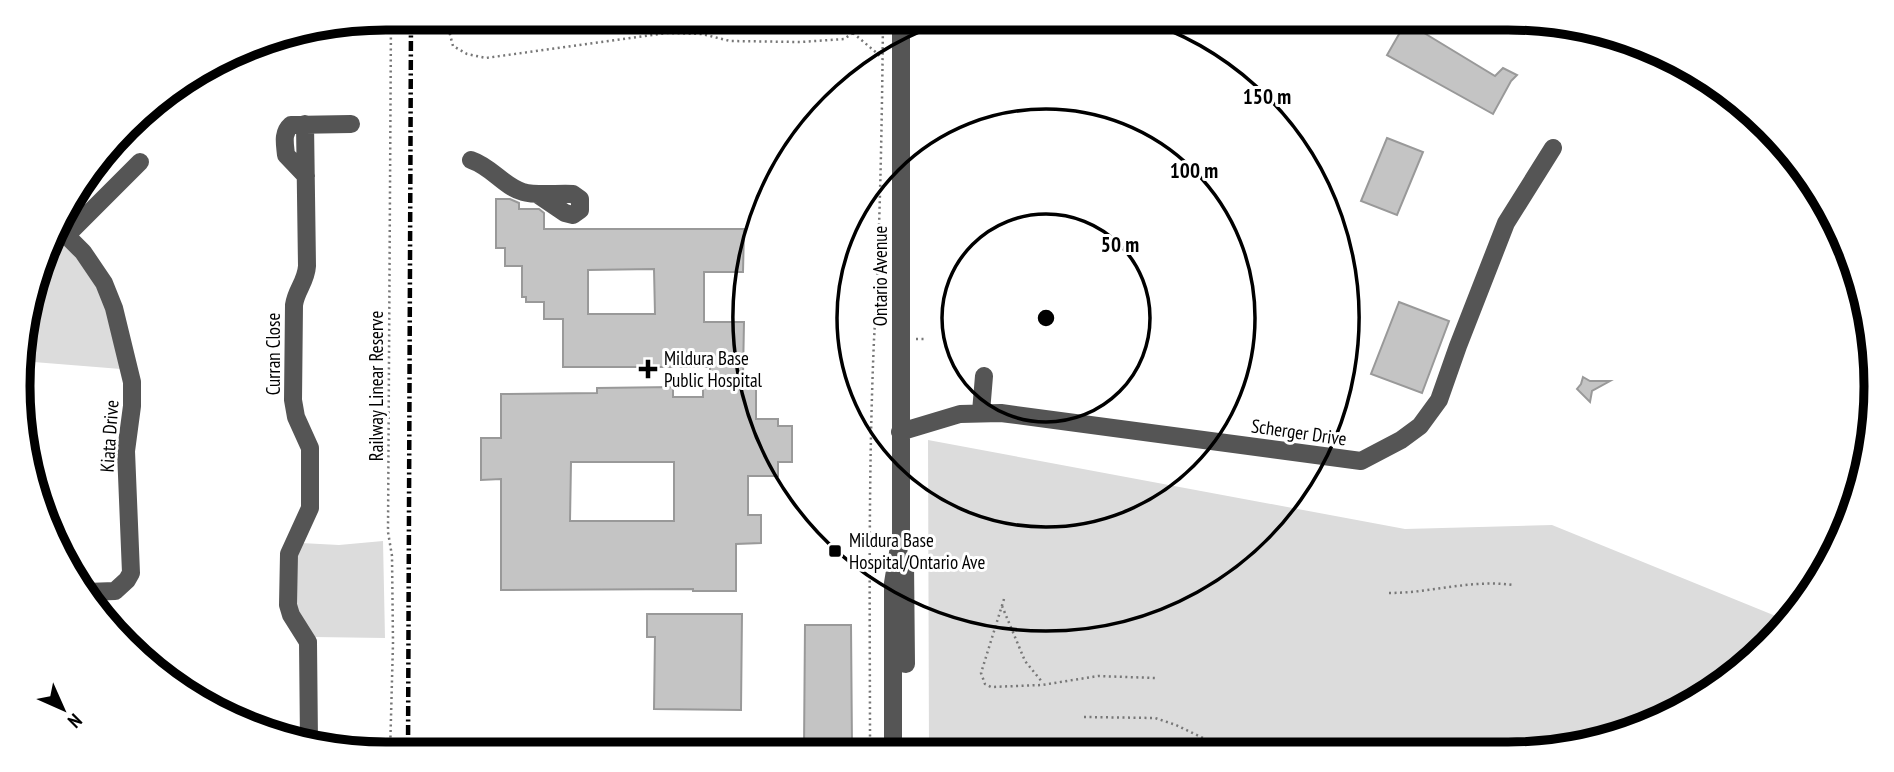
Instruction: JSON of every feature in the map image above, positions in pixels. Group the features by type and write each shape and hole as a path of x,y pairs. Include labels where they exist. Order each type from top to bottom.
{"street":[{"name":"Ontario Avenue","path":"901,30 900,432 901,535 905,563 906,742"},
{"name":"Curran Close","path":"309,733 308,642 291,615 288,605 289,554 310,508 310,448 296,416 293,400 294,304 295,296 306,276 306,124 351,124"},
{"name":"Scherger Drive","path":"900,432 936,420 981,412 1024,414 1361,461 1401,440 1420,426 1439,400 1506,223 1553,148"},
{"path":"471,160 485,164 513,187 537,194"},
{"path":"66,228 140,162"},
{"name":"Kiata Drive","path":"64,232 94,266 104,284 116,318 133,394 125,452 131,573 115,591 95,592"},
{"path":"981,412 984,376"},
{"name":"Ontario Avenue","path":"893,742 893,583 901,535"}],"path":[{"name":"Railway Linear Reserve","path":"390,742 393,643 392,556 388,532 388,356 391,30"},
{"path":"449,30 453,46 467,54 486,58 667,33 702,34 730,41 800,42 844,39 854,30"},
{"path":"870,742 871,517 883,30"},
{"path":"853,33 878,54 883,62"},
{"path":"1390,593 1473,583 1514,584"},
{"path":"1004,599 981,673 991,687 1044,684 1098,676 1155,678"},
{"path":"1002,606 1025,661 1044,684"},
{"path":"1084,717 1155,718 1205,739"}],"shaded area":[{"path":"61,240 79,258 97,287 111,327 121,369 31,362 42,294"},
{"path":"928,440 1405,529 1552,525 1779,617 1725,669 1666,706 1600,730 1554,739 1508,742 929,742"},
{"path":"383,541 385,638 315,637 295,608 295,558 301,543 339,545"}],"building":[{"path":"1401,30 1419,30 1495,76 1503,68 1517,75 1493,114 1387,55"},
{"path":"1387,138 1423,152 1397,215 1361,201"},
{"path":"496,199 510,199 519,203 519,209 539,209 544,213 544,229 744,229 743,272 704,272 704,322 744,322 743,376 756,376 756,419 778,419 778,426 792,426 792,462 778,462 778,476 748,476 748,515 761,515 761,543 736,544 736,591 501,590 501,479 481,480 481,438 501,438 501,394 597,393 597,388 673,387 673,397 703,397 703,387 710,387 710,367 563,367 563,319 544,319 544,302 526,302 526,297 522,297 522,266 505,266 505,248 496,248","holes":["654,269 655,314 588,314 588,270","571,462 674,462 674,521 570,521"]},
{"path":"1399,302 1449,321 1422,393 1371,374"},
{"path":"1583,377 1590,381 1610,381 1592,391 1590,402 1577,389"},
{"path":"647,614 742,614 741,710 654,709 655,637 647,637"},
{"path":"805,625 851,625 852,742 804,742"}],"railway":[{"path":"408,742 411,30"}],"place":[{"name":"Mildura Base Public Hospital","path":"648,369"},
{"name":"Mildura Base Hospital/Ontario Ave","path":"835,551"}]}
